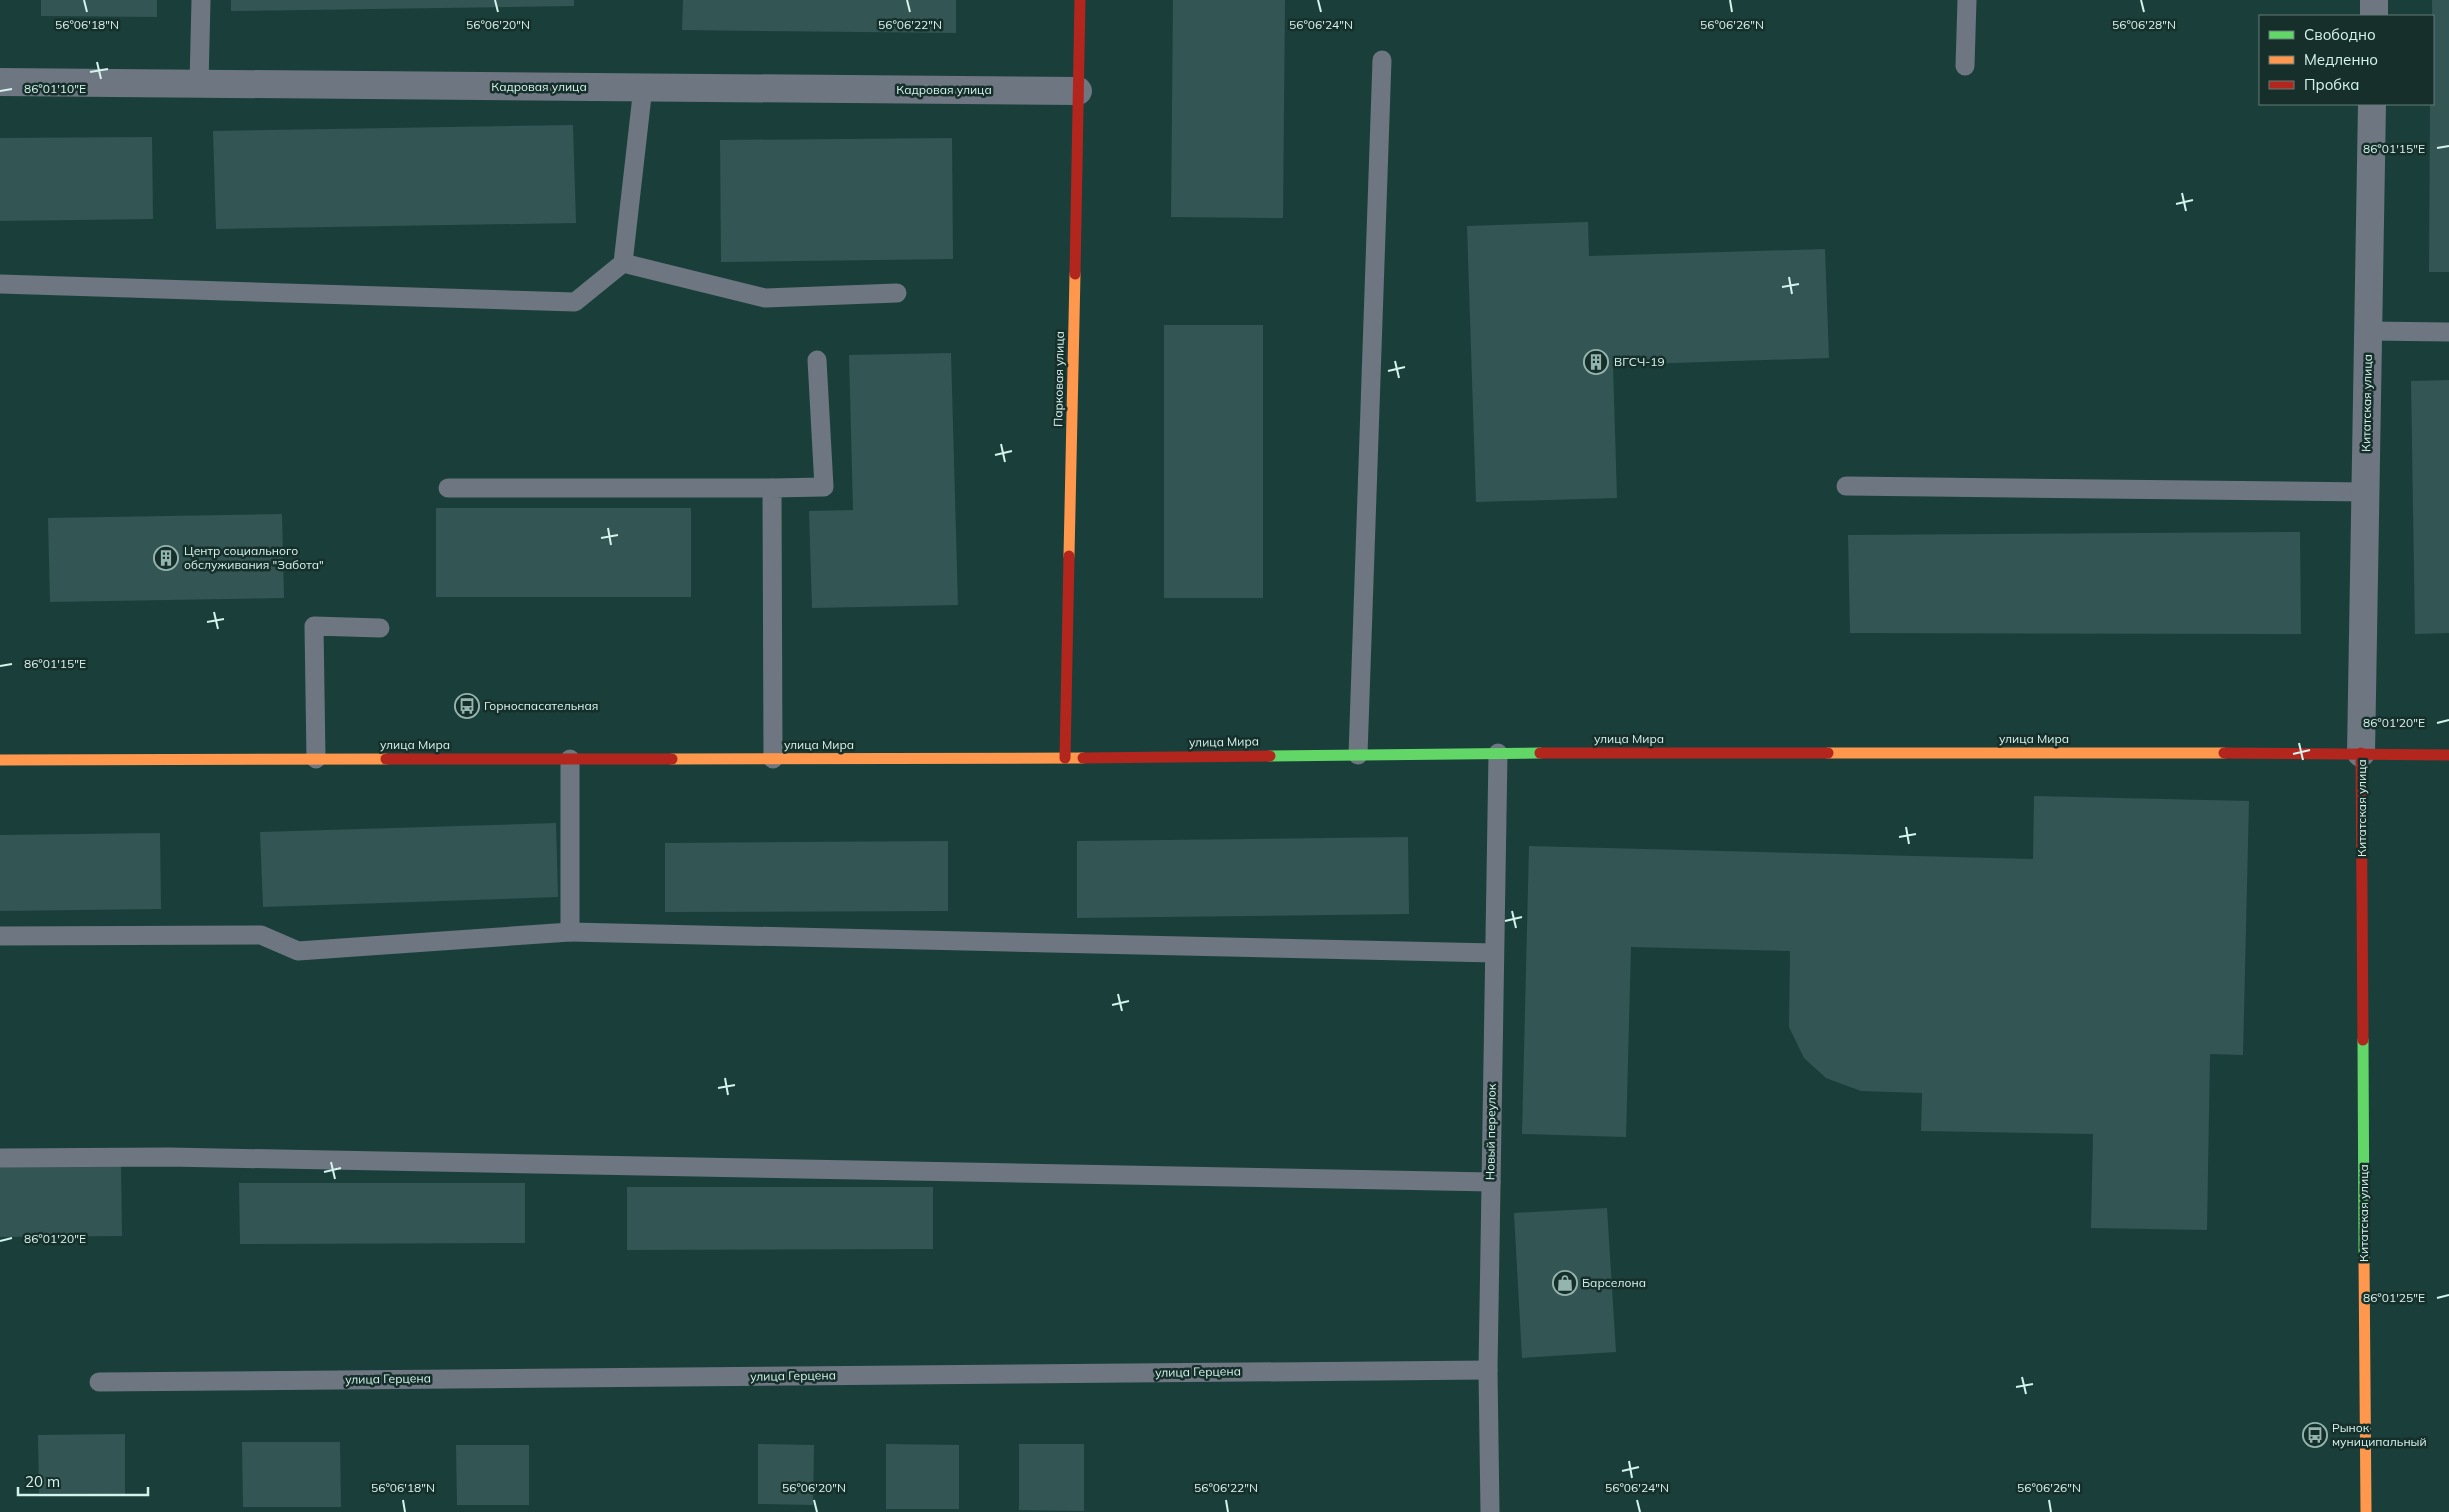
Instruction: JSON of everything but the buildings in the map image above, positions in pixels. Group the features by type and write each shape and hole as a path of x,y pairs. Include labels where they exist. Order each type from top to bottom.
{"main road":[{"name":"Парковая улица","path":"1065,758 1080,0"},
{"name":"улица Мира","path":"0,760 1065,758 1498,753 2361,753 2449,755"},
{"name":"Китатская улица","path":"2361,753 2366,1512"}],"street":[{"path":"2374,0 2374,15"},
{"name":"Кадровая улица","path":"0,82 1078,91"},
{"name":"Китатская улица","path":"2361,753 2372,105"}],"lane":[{"path":"199,84 201,0"},
{"path":"1965,66 1967,0"},
{"path":"1358,754 1382,60"},
{"path":"0,284 576,302 623,263 643,87"},
{"path":"623,263 765,298 896,293"},
{"path":"2369,331 2449,332"},
{"path":"448,488 824,487 817,360"},
{"path":"1846,486 2366,492"},
{"path":"772,488 773,759"},
{"path":"316,759 314,626 380,628"},
{"name":"Новый переулок","path":"1490,1512 1488,1370 1498,753"},
{"path":"570,759 570,932"},
{"path":"0,936 261,935 298,951 570,932 1494,953"},
{"path":"0,1158 179,1157 1491,1182"},
{"name":"улица Герцена","path":"98,1382 1488,1370"}],"traffic: fast":[{"path":"1270,756 1540,753"},
{"path":"2363,1040 2364,1257"}],"traffic: slow":[{"path":"1069,556 1075,274"},
{"path":"1828,753 2224,753"},
{"path":"672,759 1083,758"},
{"path":"0,760 386,759"},
{"path":"2364,1257 2366,1512"}],"traffic: jam":[{"path":"1075,274 1080,0"},
{"path":"1065,758 1069,556"},
{"path":"1540,753 1828,753"},
{"path":"2224,753 2449,755"},
{"path":"2361,753 2363,1040"},
{"path":"1083,758 1270,756"},
{"path":"386,759 672,759"}],"place":[{"name":"ВГСЧ-19","path":"1596,362"},
{"name":"Центр социального обслуживания \"Забота\"","path":"166,558"},
{"name":"Горноспасательная","path":"467,706"},
{"name":"Барселона","path":"1565,1283"},
{"name":"Рынок муниципальный","path":"2315,1435"}]}
